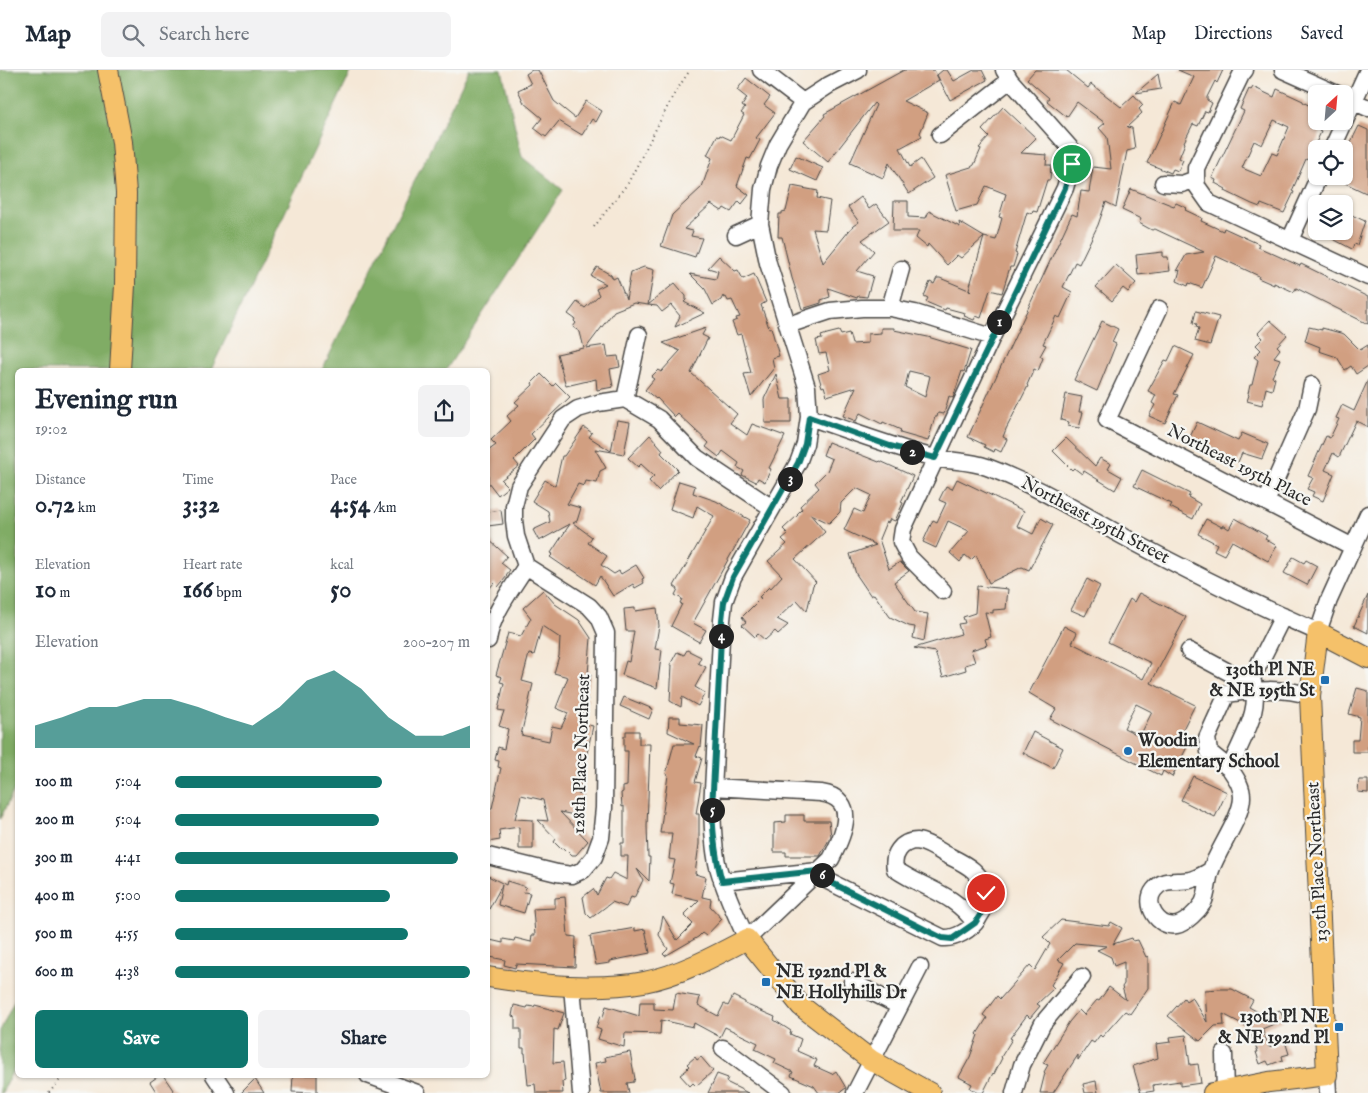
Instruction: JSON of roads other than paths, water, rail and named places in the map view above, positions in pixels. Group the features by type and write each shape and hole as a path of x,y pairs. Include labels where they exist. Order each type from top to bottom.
{"main road":[{"path":"108,70 122,142 126,193 125,285 120,368"},
{"name":"Northeast 195th Street","path":"1318,632 1368,658"},
{"name":"130th Place Northeast","path":"1318,632 1310,696 1327,1084"},
{"path":"490,977 522,983 572,986 645,982 710,958 747,939 801,1006 871,1060 930,1093"},
{"path":"1220,1092 1270,1082 1327,1084"}],"street":[{"path":"761,70 803,102"},
{"path":"713,787 821,793 839,800 843,806 845,815 844,826 839,844 831,859 747,939 722,881 713,839 713,787 724,602 733,577 798,463 805,444 809,417 807,387 768,263 760,224 763,190 769,166 781,138 803,102 829,85 858,70"},
{"path":"1246,70 1241,76 1196,168 1197,186 1209,203 1368,277"},
{"path":"1283,70 1317,85"},
{"path":"1336,140 1368,70"},
{"path":"940,135 1007,75 1072,150 1072,164 1065,188 992,337 903,529 901,542 909,557 943,591"},
{"path":"1164,183 1182,184 1196,179"},
{"path":"1290,240 1315,185"},
{"path":"736,235 760,224"},
{"path":"890,308 901,269"},
{"path":"788,325 830,311 890,308 915,313 992,337"},
{"name":"Northeast 195th Place","path":"1158,308 1107,420 1353,547"},
{"path":"625,399 639,335"},
{"path":"1266,502 1307,408 1312,385"},
{"path":"490,632 500,608 526,566 516,536 514,520 514,506 519,486 563,419 578,409 598,403 625,399 659,419 697,458 772,508"},
{"name":"Northeast 195th Street","path":"809,417 890,446 935,458 967,461 987,467 1035,488 1138,545 1318,632"},
{"path":"1318,632 1329,600 1368,514"},
{"name":"128th Place Northeast","path":"490,856 572,875 583,870 594,857 602,831 604,808 606,633 598,617 589,606 526,566"},
{"path":"1230,770 1254,715 1254,684 1283,616"},
{"path":"1189,651 1254,684 1295,691 1310,696"},
{"path":"1232,674 1236,693"},
{"path":"1210,871 1241,807 1242,795 1239,783 1230,770 1209,752 1207,738 1227,694 1236,693 1254,684"},
{"path":"818,871 828,881 942,938 952,939 975,923 986,906 986,893 983,882 975,870 928,844 917,841 906,844 897,851 893,862 895,870 910,880 947,896 964,908 975,923"},
{"path":"722,881 818,871"},
{"path":"855,1093 920,966"},
{"path":"1014,1093 1022,1065 1043,1022 1082,977"},
{"path":"852,982 899,1006"},
{"path":"572,986 581,1093"},
{"path":"723,1048 783,1093"},
{"path":"1220,1092 1224,1054"},
{"path":"216,1078 226,1093"},
{"path":"376,1078 417,1093"}],"place":[{"name":"130th Pl NE & NE 195th St","path":"1325,680"},
{"name":"Woodin Elementary School","path":"1128,751"},
{"name":"NE 192nd Pl & NE Hollyhills Dr","path":"766,982"},
{"name":"130th Pl NE & NE 192nd Pl","path":"1339,1027"}]}
